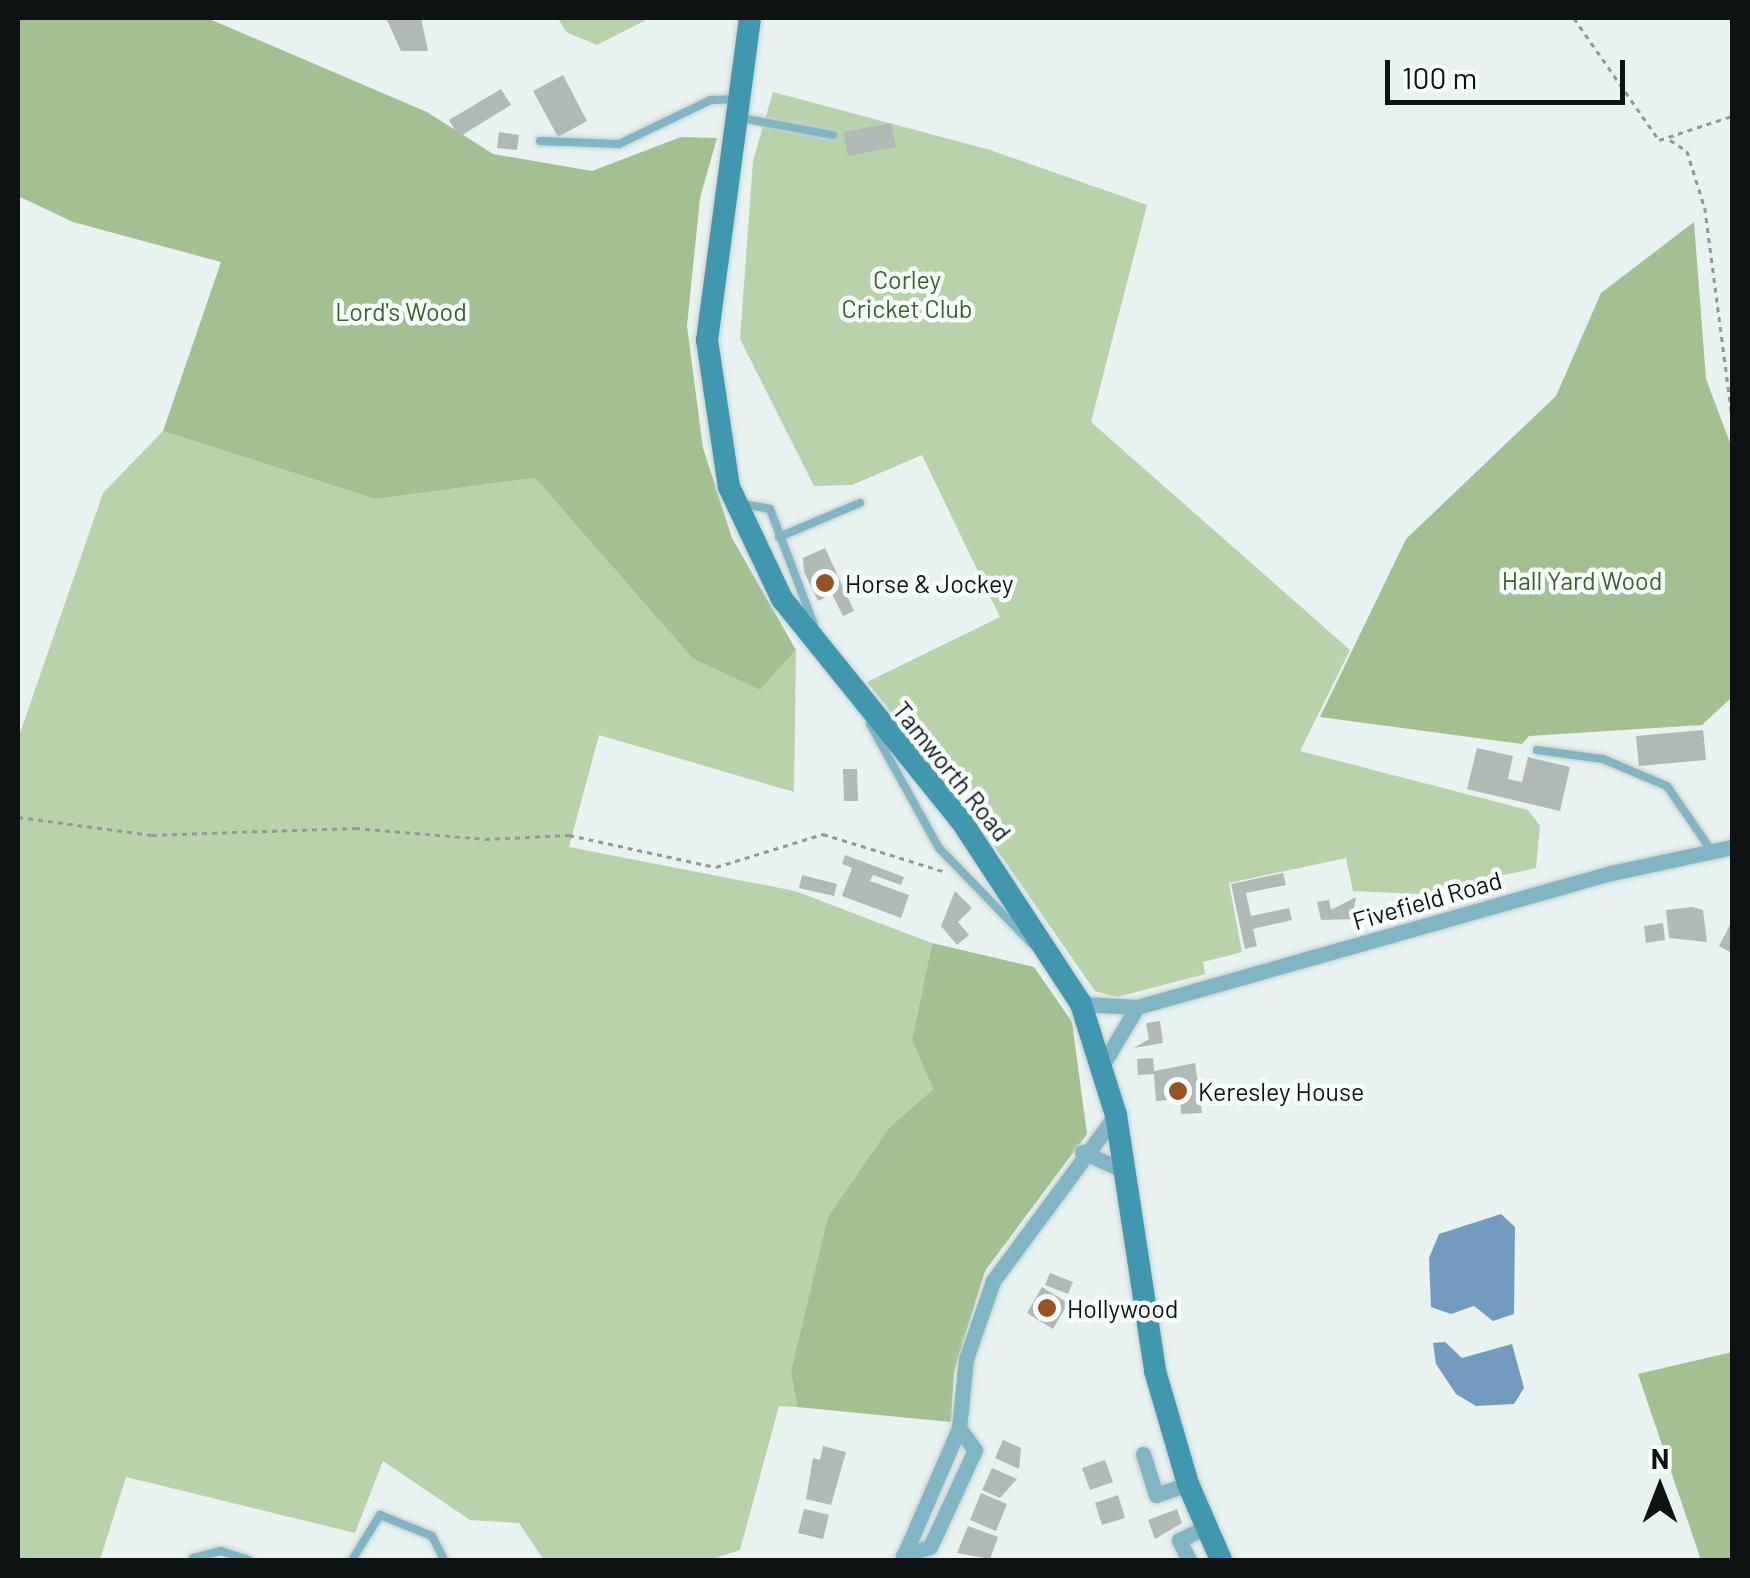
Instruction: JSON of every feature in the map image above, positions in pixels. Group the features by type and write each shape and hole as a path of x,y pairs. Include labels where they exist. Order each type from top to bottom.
{"main road":[{"name":"Tamworth Road","path":"750,18 743,108 707,340 713,414 734,502 782,599 854,694 962,822 1063,968 1081,1004 1116,1115 1156,1372 1188,1484 1220,1560"}],"street":[{"name":"Fivefield Road","path":"1081,1004 1136,1007 1611,873 1732,847"},
{"path":"1102,1064 1136,1007"},
{"path":"903,1558 959,1428 966,1359 992,1281 1082,1152 1116,1115"},
{"path":"1082,1152 1125,1171"},
{"path":"903,1558 930,1547 975,1450 959,1428"},
{"path":"1144,1454 1159,1502 1188,1484"},
{"path":"1189,1560 1178,1540 1204,1529"}],"lane":[{"path":"540,141 619,144 711,100 833,135"},
{"path":"734,502 770,510 829,662"},
{"path":"779,537 860,503"},
{"path":"854,694 957,871 1010,927 1063,968"},
{"path":"1538,750 1603,759 1667,786 1713,854"},
{"path":"352,1560 380,1515 432,1536 444,1560"},
{"path":"194,1558 220,1551 249,1560"}],"path":[{"path":"1574,18 1658,140 1670,140 1732,116"},
{"path":"1670,140 1687,151 1704,208 1732,416"},
{"path":"18,817 152,835 355,828 485,839 569,835 716,867 823,834 933,872 957,871"}],"green space":[{"name":"Lord's Wood","path":"18,18 207,18 427,112 493,154 592,171 681,137 717,138 700,198 687,326 703,448 732,538 796,650 760,690 693,659 535,478 375,499 163,431 221,262 73,222 18,196"},
{"path":"558,18 650,18 597,45 566,32"},
{"name":"Corley Cricket Club","path":"773,92 990,150 1147,205 1091,422 1350,650 1300,751 1528,810 1540,826 1536,868 1418,894 1353,891 1346,858 1229,883 1242,952 1203,962 1205,974 1117,997 1095,991 970,811 867,682 1000,617 922,455 852,485 814,486 740,339 753,161"},
{"name":"Hall Yard Wood","path":"1694,222 1706,379 1732,448 1732,697 1702,725 1529,736 1522,744 1320,717 1406,539 1556,396 1601,293"},
{"path":"163,431 375,499 535,478 693,659 760,690 796,650 794,792 599,735 569,847 795,891 932,943 912,1040 933,1089 890,1127 791,1372 797,1407 779,1406 740,1550 709,1560 544,1560 519,1523 470,1520 383,1461 355,1533 126,1477 100,1560 18,1560 18,739 103,493"},
{"path":"932,943 1034,967 1072,1022 1087,1134 985,1271 954,1372 951,1422 797,1407 791,1372 828,1217 890,1127 933,1089 912,1040"},
{"path":"1732,1352 1732,1560 1701,1560 1638,1374"}],"water":[{"path":"1501,1214 1515,1227 1514,1314 1493,1321 1474,1306 1451,1314 1431,1307 1429,1258 1439,1234"},
{"path":"1445,1342 1462,1358 1512,1344 1524,1388 1514,1404 1476,1406 1456,1394 1436,1364 1433,1343"}],"building":[{"path":"386,18 421,18 428,51 401,51"},
{"path":"563,75 587,121 558,137 533,91"},
{"path":"501,89 511,105 459,137 449,120"},
{"path":"891,123 896,147 848,156 843,132"},
{"path":"499,132 519,135 517,150 497,148"},
{"name":"Horse & Jockey","path":"825,548 854,611 843,616 832,594 818,601 804,572 803,558"},
{"path":"1703,730 1706,760 1639,766 1636,736"},
{"path":"1477,748 1513,756 1508,779 1522,782 1528,757 1570,767 1560,811 1467,789"},
{"path":"843,769 857,769 858,801 844,801"},
{"path":"845,855 904,877 901,885 873,875 870,881 909,895 901,918 842,896 852,868 842,864"},
{"path":"1283,873 1286,885 1246,893 1251,916 1289,908 1292,920 1253,929 1257,946 1245,949 1231,884"},
{"path":"802,875 837,884 834,896 799,888"},
{"path":"955,891 972,908 958,922 969,935 957,945 941,926"},
{"path":"1356,897 1352,919 1321,920 1317,902 1329,900 1331,910"},
{"path":"1666,910 1703,910 1707,942 1669,938"},
{"path":"1732,921 1732,953 1719,946"},
{"path":"1663,923 1665,940 1646,943 1644,926"},
{"path":"1160,1021 1163,1043 1134,1048 1149,1039 1146,1023"},
{"name":"Keresley House","path":"1153,1058 1154,1071 1195,1063 1202,1113 1181,1114 1180,1099 1156,1101 1154,1074 1138,1075 1137,1059"},
{"path":"1050,1273 1073,1282 1068,1294 1045,1285"},
{"name":"Hollywood","path":"1042,1287 1068,1303 1053,1329 1027,1313"},
{"path":"1003,1440 1021,1448 1019,1469 995,1458"},
{"path":"823,1446 846,1452 831,1505 806,1499 813,1458 820,1460"},
{"path":"1105,1460 1113,1482 1090,1490 1082,1468"},
{"path":"992,1468 1017,1479 1000,1498 982,1490"},
{"path":"981,1493 1007,1504 996,1531 970,1520"},
{"path":"1118,1495 1125,1518 1102,1525 1095,1503"},
{"path":"804,1509 829,1515 823,1539 798,1533"},
{"path":"1177,1509 1182,1523 1155,1539 1148,1520"},
{"path":"968,1526 998,1537 990,1559 957,1553"}],"place":[{"name":"Horse & Jockey","path":"825,583"},
{"name":"Keresley House","path":"1178,1091"},
{"name":"Hollywood","path":"1047,1308"}]}
